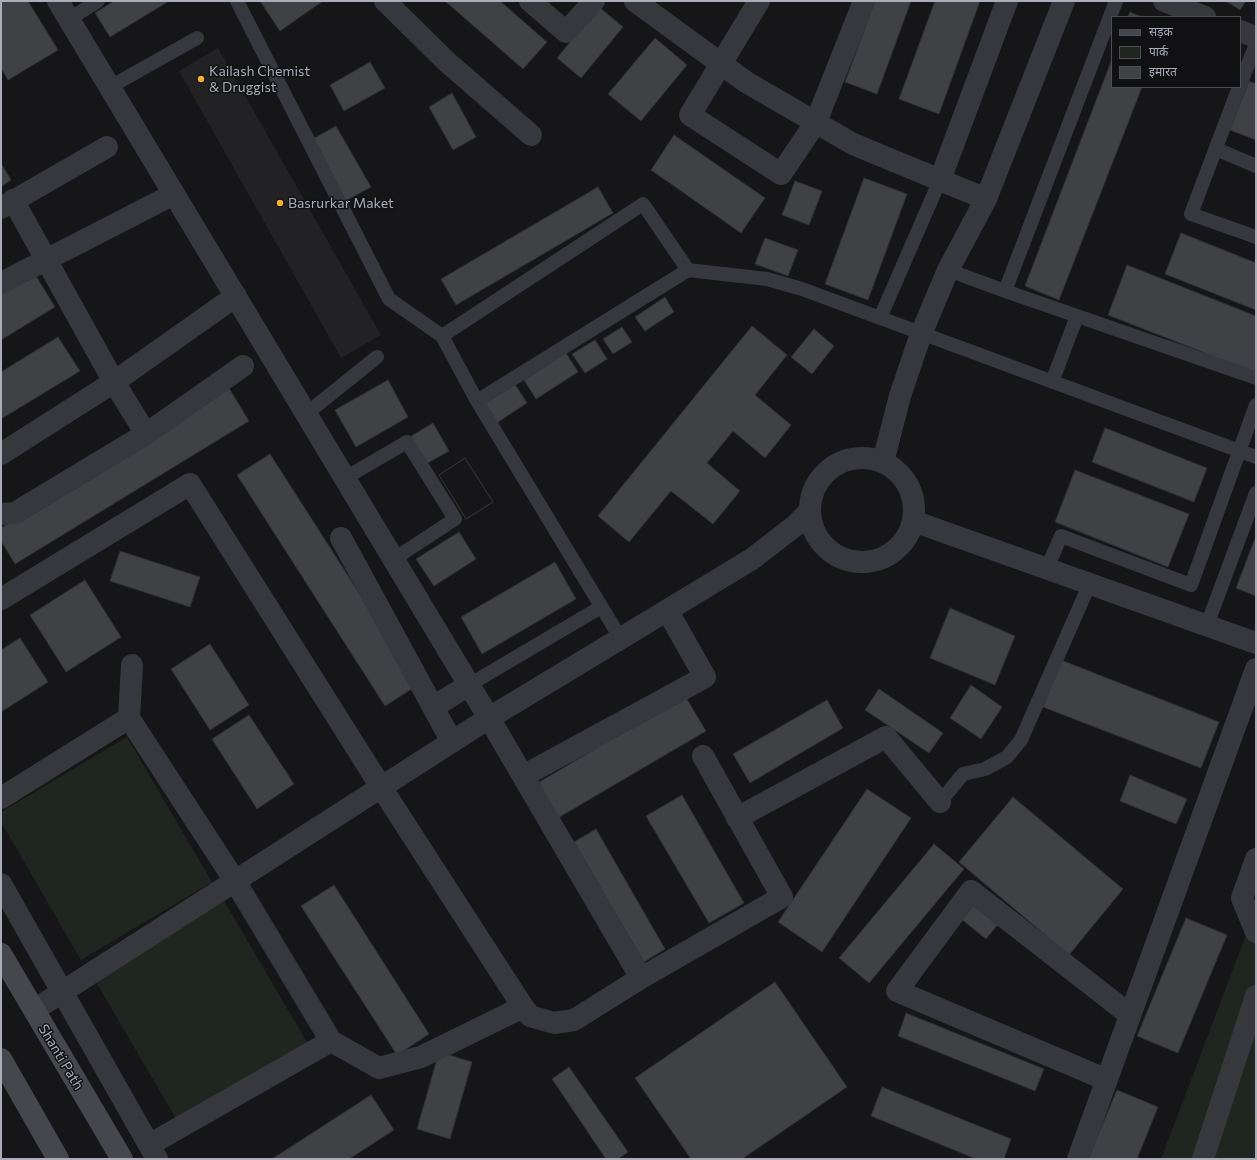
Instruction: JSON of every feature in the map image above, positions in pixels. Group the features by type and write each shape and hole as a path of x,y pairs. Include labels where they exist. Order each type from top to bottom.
{"main road":[{"name":"Shanti Path","path":"1,954 122,1159"},
{"path":"1,1059 58,1159"}],"street":[{"path":"385,1 446,61 531,135"},
{"path":"530,1 566,32 594,1"},
{"path":"635,1 746,82 853,144 986,199"},
{"path":"759,1 690,115 781,174 816,122 864,1"},
{"path":"940,180 1007,1"},
{"path":"883,462 900,396 922,334 948,270 986,199 1064,1"},
{"path":"1164,1 1202,16"},
{"path":"64,10 489,718 641,978"},
{"path":"1241,30 1256,38"},
{"path":"107,147 7,204 46,259 114,382 146,434"},
{"path":"1,283 174,194"},
{"path":"1,454 114,382 236,296"},
{"path":"1,514 15,513 146,434 243,366"},
{"path":"866,458 883,462 897,472 908,486 914,503 913,520 907,536 896,550 882,559 865,563 848,561 832,554 820,542 812,527 810,510 812,493 825,471 848,460 866,458"},
{"path":"1,599 190,484 381,787 523,1007 530,1016 554,1023 574,1020 641,978 782,897 703,756"},
{"path":"34,1010 489,718 752,559 796,526 810,510"},
{"path":"913,520 1256,643"},
{"path":"341,538 452,742"},
{"path":"523,776 705,677 667,610"},
{"path":"132,665 129,718 235,881 331,1041 379,1068 421,1057 523,1007"},
{"path":"1078,1159 1256,669"},
{"path":"433,707 469,685"},
{"path":"1,798 129,718"},
{"path":"737,818 886,737 940,802"},
{"path":"1256,859 1242,898 1256,932"},
{"path":"1,884 153,1152 331,1041"},
{"path":"1106,1080 897,990 971,891 1130,1015"},
{"path":"1203,1159 1256,996"}],"lane":[{"path":"64,10 98,1"},
{"path":"237,1 390,299 442,336 477,400 621,638"},
{"path":"1006,291 1116,1"},
{"path":"110,87 197,38"},
{"path":"1241,83 1256,44"},
{"path":"1239,88 1191,214 1256,237"},
{"path":"1216,149 1256,166"},
{"path":"880,318 940,180"},
{"path":"442,336 643,204 688,270"},
{"path":"477,400 688,270 767,279 802,289 1256,457"},
{"path":"948,270 1256,378"},
{"path":"1052,382 1077,316"},
{"path":"306,414 377,357"},
{"path":"1047,568 1061,536 1191,585 1256,405"},
{"path":"345,478 407,442 455,519 394,560"},
{"path":"1207,625 1256,493"},
{"path":"940,802 963,774 985,768 1007,757 1021,740 1090,584"},
{"path":"469,685 602,607"}],"shaded area":[{"name":"Basrurkar Maket","path":"218,48 381,335 341,358 179,71"}],"green space":[{"path":"127,737 212,882 81,960 1,822 1,812"},
{"path":"223,899 308,1044 178,1122 93,977"},
{"path":"1254,914 1256,915 1256,1159 1161,1159"}],"building":[{"path":"1,1 28,1 58,50 8,80 1,68"},
{"path":"114,1 169,1 110,37 95,13"},
{"path":"260,1 323,1 280,31"},
{"path":"445,1 500,1 547,42 523,69"},
{"path":"875,1 911,1 877,94 845,82"},
{"path":"935,1 980,1 939,114 899,99"},
{"path":"1226,1 1246,1 1240,10"},
{"path":"599,7 623,27 581,78 557,58"},
{"path":"1130,12 1140,16 1128,16"},
{"path":"655,38 687,65 641,121 608,94"},
{"path":"370,62 385,88 344,111 330,85"},
{"path":"1111,62 1111,88 1142,88 1059,300 1025,286"},
{"path":"1249,81 1256,84 1256,140 1230,130"},
{"path":"452,93 476,137 453,150 429,107"},
{"path":"336,126 371,187 345,201 311,140"},
{"path":"674,135 765,198 741,233 651,170"},
{"path":"1,163 11,180 1,187"},
{"path":"864,178 907,194 868,300 825,284"},
{"path":"795,181 822,191 809,225 782,215"},
{"path":"598,187 613,213 456,305 441,279"},
{"path":"1181,233 1256,263 1256,310 1165,274"},
{"path":"765,238 798,250 788,276 755,264"},
{"path":"1127,265 1256,316 1256,373 1108,315"},
{"path":"31,268 55,307 1,340 1,286"},
{"path":"665,297 674,312 645,331 635,317"},
{"path":"752,326 787,355 755,395 791,425 765,458 733,431 707,463 740,491 713,524 671,491 629,542 598,516"},
{"path":"622,327 632,342 613,354 603,339"},
{"path":"814,329 834,346 812,374 791,357"},
{"path":"58,337 80,371 1,419 1,372"},
{"path":"595,340 607,359 585,373 572,354"},
{"path":"566,353 578,372 536,399 524,380"},
{"path":"388,380 408,417 356,447 335,410"},
{"path":"515,384 527,403 495,424 483,405"},
{"path":"229,388 249,421 15,564 1,541 1,528"},
{"path":"433,423 449,451 424,465 408,438"},
{"path":"1105,428 1207,468 1194,502 1092,462"},
{"path":"270,454 418,685 385,706 237,475"},
{"path":"465,458 493,502 466,519 439,475"},
{"path":"465,458 493,502 466,519 439,475"},
{"path":"1075,470 1189,514 1168,567 1055,522"},
{"path":"459,532 476,559 434,586 416,559"},
{"path":"1256,536 1256,596 1236,588"},
{"path":"120,551 200,577 190,607 110,581"},
{"path":"555,562 576,599 482,654 461,617"},
{"path":"85,580 121,637 66,672 30,615"},
{"path":"950,608 1015,636 995,685 930,658"},
{"path":"20,638 48,682 1,712 1,650"},
{"path":"210,644 249,705 210,730 171,669"},
{"path":"1061,660 1219,722 1201,768 1043,707"},
{"path":"971,685 1002,707 981,739 950,718"},
{"path":"879,689 943,733 929,753 865,710"},
{"path":"685,696 706,731 556,819 536,784"},
{"path":"827,700 843,728 750,783 733,754"},
{"path":"249,715 294,784 257,809 212,739"},
{"path":"1130,775 1187,799 1176,824 1120,801"},
{"path":"867,789 911,818 822,952 778,922"},
{"path":"682,795 744,903 709,923 646,816"},
{"path":"1013,797 1123,889 1069,955 959,862"},
{"path":"596,829 665,949 644,962 574,842"},
{"path":"934,844 964,869 869,983 839,958"},
{"path":"334,885 429,1034 397,1055 301,906"},
{"path":"974,901 1000,922 986,939 960,918"},
{"path":"1186,918 1227,935 1178,1053 1137,1036"},
{"path":"775,982 847,1087 742,1159 691,1159 635,1078"},
{"path":"906,1013 1044,1069 1035,1091 898,1036"},
{"path":"439,1052 472,1062 450,1139 417,1129"},
{"path":"569,1067 628,1152 618,1159 606,1159 552,1079"},
{"path":"882,1087 1011,1139 1004,1159 976,1159 871,1116"},
{"path":"1117,1090 1158,1107 1137,1159 1088,1159"},
{"path":"371,1095 394,1130 349,1159 272,1159"}],"place":[{"name":"Kailash Chemist & Druggist","path":"201,79"},
{"name":"Basrurkar Maket","path":"280,203"}]}
